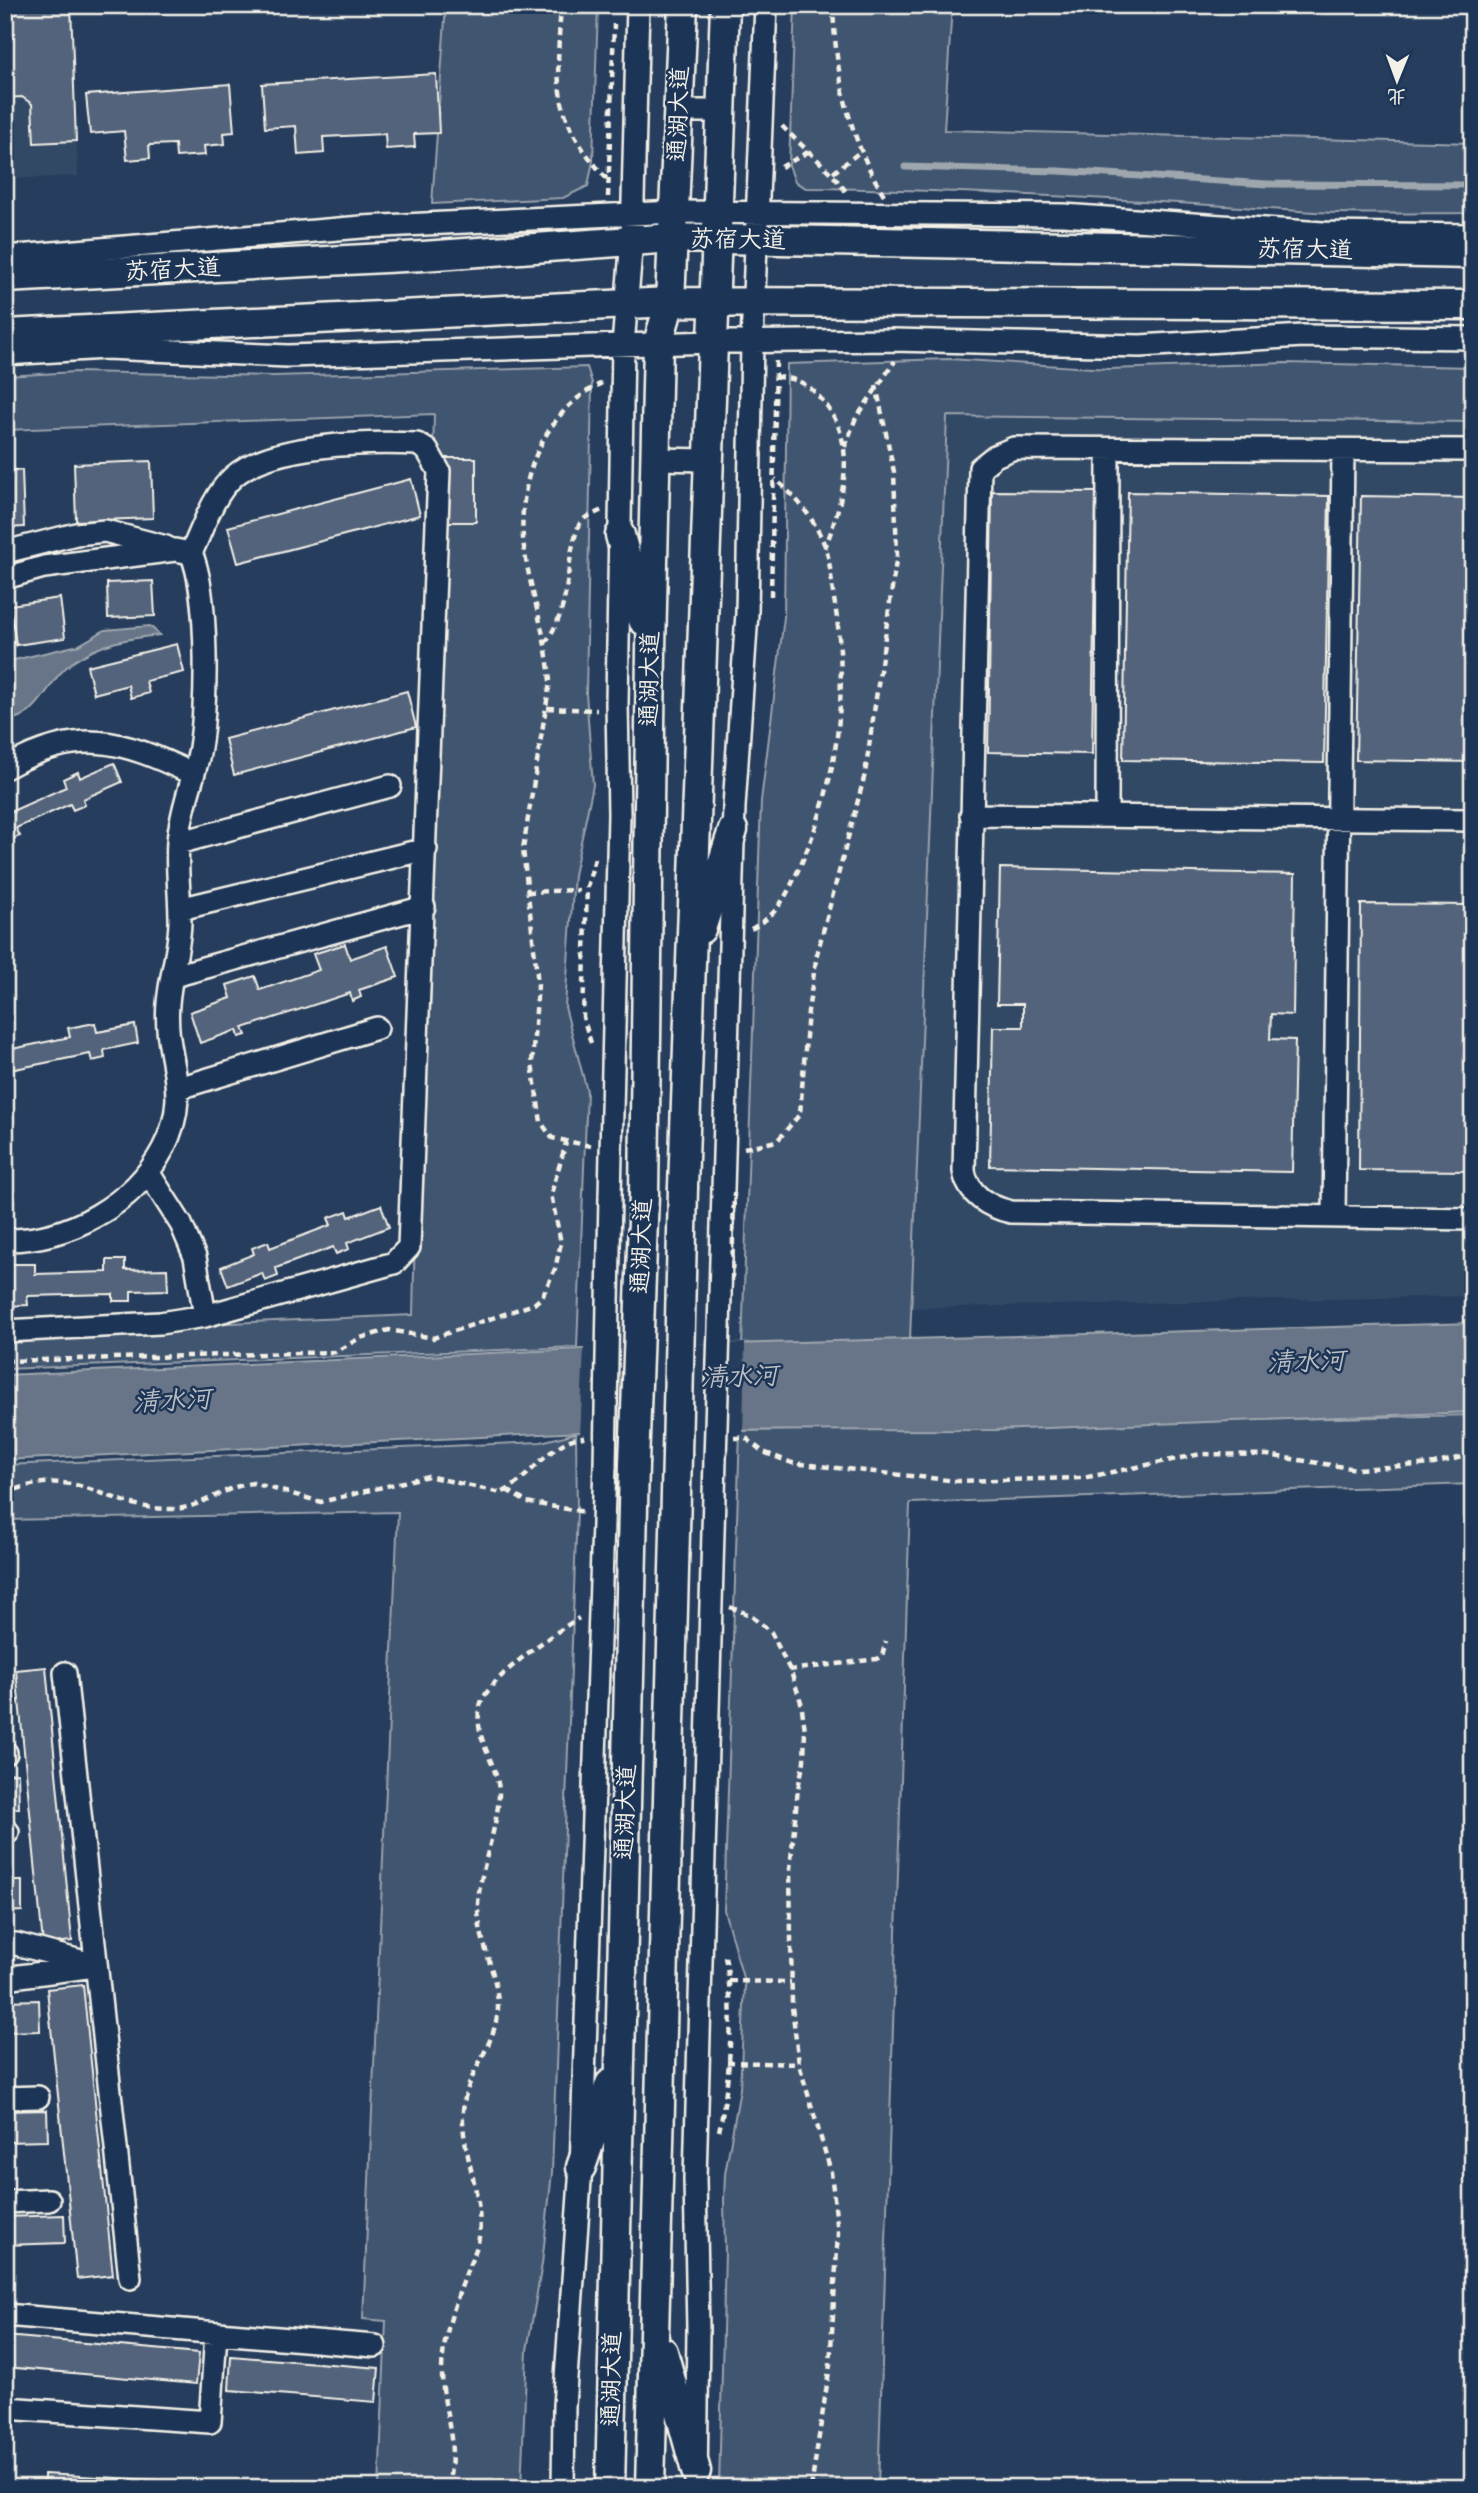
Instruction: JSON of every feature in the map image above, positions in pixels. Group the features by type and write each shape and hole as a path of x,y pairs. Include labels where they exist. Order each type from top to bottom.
{"main road":[{"name":"通湖大道","path":"610,2488 619,2059 644,1194 650,650 658,343 670,302 683,5"},
{"name":"通湖大道","path":"650,2488 683,1187 725,5"},
{"name":"苏宿大道","path":"5,278 410,257 632,226 674,225 716,225 757,240 1473,254"},
{"path":"5,334 670,302 1473,305"},
{"path":"620,535 650,650"},
{"path":"691,962 733,830"},
{"path":"581,2167 619,2059"},
{"path":"655,2323 696,2479"}],"street":[{"path":"563,2488 565,2406 581,2167 605,1465 619,827 623,345 632,226 639,5"},
{"path":"696,2479 698,2329 695,2179 715,1460 733,830 747,613 752,342 766,5"},
{"path":"679,111 721,111"},
{"path":"716,225 758,212 1063,215 1323,233 1473,235"},
{"path":"5,257 362,227 632,226"},
{"path":"5,354 106,348 288,356 712,342 901,341 1140,346 1303,336 1473,338"},
{"path":"5,578 44,568 183,552 232,478 256,462 279,455 343,446 417,444 427,450 439,471 409,1247 394,1263 205,1316 160,1323 5,1331"},
{"path":"1473,450 1014,449 995,456 980,468 971,815 966,1184 993,1208 1011,1212 1473,1219"},
{"path":"1107,817 1108,449"},
{"path":"1334,1217 1343,450"},
{"path":"655,459 707,460"},
{"path":"5,552 76,534 105,531 183,552 196,565 202,618 204,722 193,774 183,803 178,843 180,909 174,976 166,1024 179,1088 174,1121 164,1148 134,1188 87,1220 66,1230 34,1238 5,1240"},
{"path":"5,768 61,744 103,740 127,746 193,774"},
{"path":"178,843 390,786"},
{"path":"971,815 1473,820"},
{"path":"180,909 426,849"},
{"path":"174,976 424,907"},
{"path":"179,1088 377,1028"},
{"path":"148,1172 181,1224 195,1257 205,1316"},
{"path":"65,1673 130,2278"},
{"path":"5,1944 16,1944 96,1965"},
{"path":"5,1978 96,1965"},
{"path":"5,2098 38,2097"},
{"path":"5,2202 49,2200"},
{"path":"5,2315 375,2346"},
{"path":"5,2408 210,2422 216,2333"}],"path":[{"path":"561,5 556,78 560,100 573,137 608,180"},
{"path":"833,5 834,42 841,81 860,151 895,213"},
{"path":"780,125 833,173 861,213"},
{"path":"833,173 860,151"},
{"path":"780,168 808,152"},
{"path":"825,548 842,492 845,448 855,420 891,368 901,341"},
{"path":"776,377 798,380 813,389 837,420 845,448"},
{"path":"598,1147 566,1143 552,1138 541,1122 535,1090 532,1064 538,984 523,849 550,682 545,644 524,553 523,514 528,479 543,437 558,419 598,385 612,379"},
{"path":"735,1149 777,1141 800,1114 808,1011 817,954 865,774 897,554 894,471 876,386"},
{"path":"741,933 764,922 782,905 811,841 830,785 841,705 840,628 825,548 805,508 774,478"},
{"path":"545,644 556,628 567,596 579,525 592,514 609,508"},
{"path":"547,708 605,711"},
{"path":"527,892 579,890"},
{"path":"5,1361 335,1352 360,1338 389,1330 433,1338 534,1304 542,1297 555,1269 561,1243 551,1194 566,1143"},
{"path":"507,1490 553,1451 579,1437 593,1437"},
{"path":"732,1438 746,1438 763,1452 792,1462 957,1481 1083,1478 1201,1454 1267,1455 1357,1469 1434,1464 1473,1454"},
{"path":"5,1494 43,1482 76,1483 130,1503 183,1509 253,1483 321,1502 428,1476 485,1490 507,1490 536,1504 589,1512"},
{"path":"723,1604 750,1615 771,1632 801,1702 805,1730 804,1761 798,1788 790,1869 791,1982 799,2064 831,2172 838,2233 830,2365 811,2488"},
{"path":"447,2488 454,2451 442,2374 444,2349 450,2318 479,2240 480,2221 463,2134 465,2092 491,2035 498,2006 479,1926 478,1905 481,1875 499,1795 482,1742 478,1713 487,1692 523,1658 553,1633 586,1614"},
{"path":"789,1670 877,1659 882,1656 886,1641"},
{"path":"730,1981 791,1982"},
{"path":"727,2062 799,2064"}],"shaded area":[{"path":"5,5 71,5 78,176 5,179"},
{"path":"446,5 598,5 593,161 588,186 563,198 432,204"},
{"path":"795,5 952,5 944,130 1473,143 1473,213 1334,213 1060,196 806,188 795,182 789,165"},
{"path":"949,359 1109,369 1285,363 1473,367 1473,422 947,416 910,1339 742,1346 761,801 784,617 787,364"},
{"path":"587,367 592,383 586,693 593,785 574,875 565,1007 587,1091 577,1347 5,1369 5,1333 413,1315 434,414 5,430 5,376 76,372 274,376"},
{"path":"947,416 1473,422 1473,1296 911,1308"},
{"path":"1473,1415 1473,1484 910,1503 878,2488 719,2488 725,2174 740,2089 745,1985 724,1910 740,1431"},
{"path":"576,1433 577,1510 552,2172 542,2264 527,2350 521,2488 379,2488 386,2321 363,2319 398,1512 5,1520 5,1465 541,1442"}],"water":[{"path":"150,626 160,635 115,642 83,656 64,670 27,713 5,720 5,662 79,645 105,630"},
{"name":"清水河","path":"1473,1323 1473,1412 994,1430 604,1431 5,1460 5,1375 625,1347"}],"pier":[{"path":"745,1343 743,1434 580,1436 584,1346"}],"building":[{"path":"5,5 71,5 76,141 34,143 32,104 22,97 5,98"},
{"path":"436,74 439,133 414,134 415,147 386,149 385,134 323,137 324,153 298,155 296,126 265,128 262,84"},
{"path":"230,84 234,132 224,133 225,144 204,146 205,155 176,157 175,144 149,145 150,158 127,160 124,131 90,134 86,95"},
{"path":"445,458 476,458 476,522 445,522"},
{"path":"151,461 153,518 76,521 74,464"},
{"path":"5,470 22,470 24,527 5,528"},
{"path":"411,479 420,515 238,563 228,527"},
{"path":"992,491 1096,492 1092,754 988,752"},
{"path":"1128,492 1329,496 1324,763 1123,760"},
{"path":"1361,496 1473,498 1473,762 1356,760"},
{"path":"153,581 155,616 108,618 107,583"},
{"path":"60,598 65,638 16,645 10,605"},
{"path":"177,644 184,672 146,681 149,693 131,698 128,685 94,694 87,666"},
{"path":"407,691 416,727 234,775 225,739"},
{"path":"114,763 122,782 83,799 85,805 73,810 70,804 16,828 20,836 5,842 5,806 8,813 66,787 63,779 78,772 80,778"},
{"path":"1000,868 1295,874 1293,1015 1271,1014 1270,1039 1295,1040 1292,1172 990,1166 993,1027 1023,1027 1023,1004 997,1004"},
{"path":"1361,904 1473,905 1473,1171 1359,1170"},
{"path":"345,944 350,959 387,946 398,977 359,990 361,997 352,1001 350,993 243,1028 246,1035 239,1037 237,1030 200,1043 190,1012 231,998 227,985 255,976 260,990 319,970 313,954"},
{"path":"95,1023 97,1032 135,1025 138,1043 104,1050 105,1058 92,1061 90,1054 5,1071 5,1040 7,1050 70,1037 68,1028"},
{"path":"381,1205 389,1227 347,1243 349,1249 336,1254 333,1247 276,1268 278,1276 265,1281 262,1273 228,1286 221,1267 254,1254 252,1248 268,1242 270,1248 331,1225 328,1218 347,1211 349,1217"},
{"path":"107,1260 125,1260 125,1270 167,1269 168,1290 131,1291 131,1301 113,1301 113,1294 27,1296 28,1305 8,1306 5,1274 11,1274 11,1264 35,1264 35,1274 107,1272"},
{"path":"5,1667 7,1708 5,1709"},
{"path":"46,1667 72,1941 43,1944 16,1670"},
{"path":"18,1773 19,1808 5,1809 5,1774"},
{"path":"5,1881 22,1881 22,1911 5,1912"},
{"path":"83,1985 113,2275 77,2279 47,1989"},
{"path":"39,2000 40,2031 5,2032 5,2001"},
{"path":"47,2110 48,2141 5,2142 5,2111"},
{"path":"64,2215 65,2243 5,2245 5,2217"},
{"path":"5,2336 199,2353 196,2384 5,2367"},
{"path":"231,2356 379,2368 376,2402 229,2390"},
{"path":"44,2474 209,2483 208,2488 44,2488"}],"waterway":[{"path":"905,167 1059,171 1267,184 1473,185"}]}
